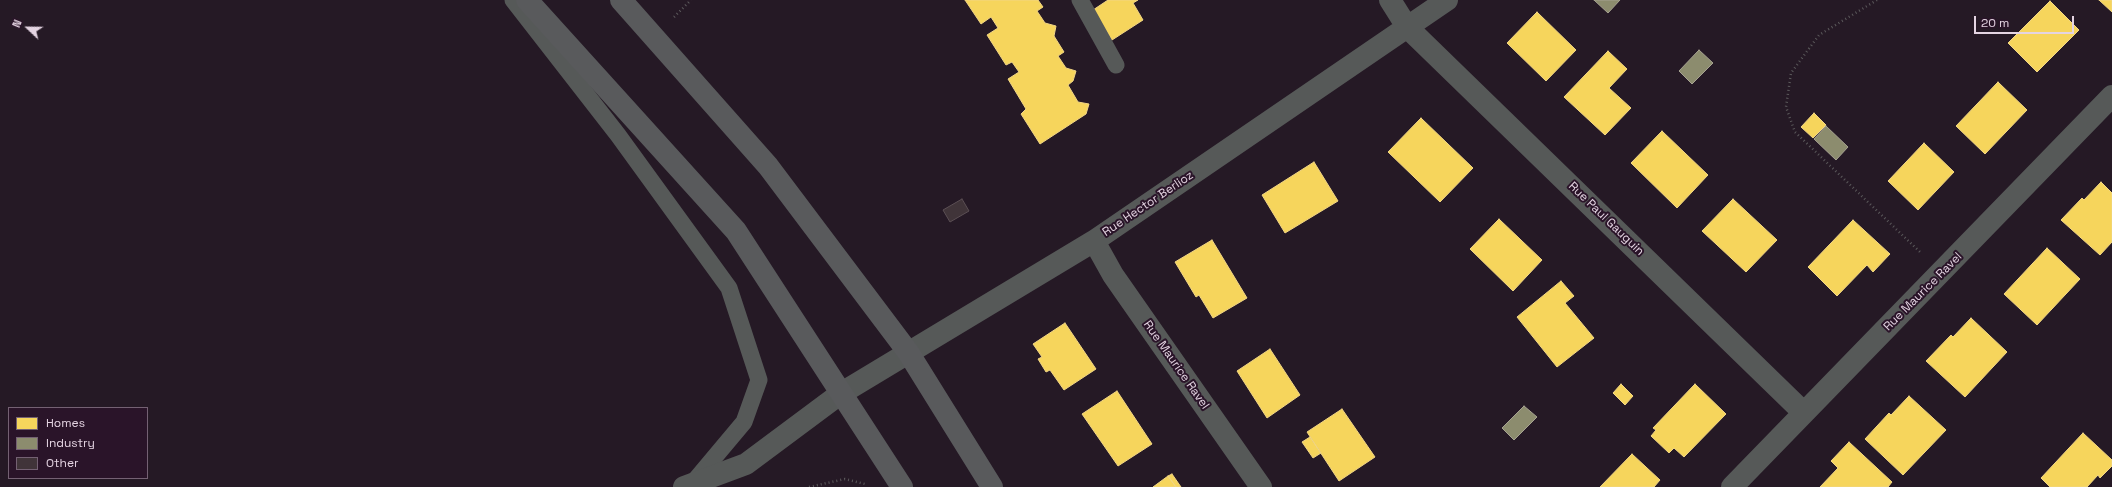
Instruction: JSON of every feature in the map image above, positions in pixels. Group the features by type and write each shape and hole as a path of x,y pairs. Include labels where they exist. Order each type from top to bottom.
{"main road":[{"path":"528,0 736,231 840,394 902,487"},
{"path":"621,0 768,166 908,352 992,487"}],"street":[{"name":"Rue Paul Gauguin","path":"1390,0 1408,27 1803,412"},
{"name":"Rue Hector Berlioz","path":"688,486 746,464 840,394 1094,241 1447,0"},
{"name":"Rue Maurice Ravel","path":"1732,487 1803,412 1942,273 2112,96"},
{"name":"Rue Maurice Ravel","path":"1094,241 1113,275 1261,487"}],"lane":[{"path":"513,0 618,135 729,288 759,380 744,422 688,486"},
{"path":"1080,0 1116,65"}],"path":[{"path":"1877,0 1819,35 1791,73 1786,106 1795,132 1942,273"},
{"path":"809,487 845,479 871,485"}],"building: Homes":[{"path":"965,0 1038,0 1043,7 1037,11 1045,23 1056,26 1054,36 1064,52 1058,56 1066,68 1076,71 1073,81 1068,85 1078,102 1089,104 1086,114 1040,144 1021,114 1026,109 1008,79 1019,72 1012,62 1006,65 987,35 998,28 991,17 981,24"},
{"path":"1108,0 1138,0 1133,3 1143,20 1112,40 1093,10"},
{"path":"2099,0 2112,0 2112,12"},
{"path":"2050,1 2079,30 2037,72 2008,43"},
{"path":"1537,12 1576,50 1546,81 1507,43"},
{"path":"1608,51 1627,69 1609,88 1631,108 1605,135 1564,97"},
{"path":"1998,82 2027,110 1985,154 1956,126"},
{"path":"1814,113 1826,125 1813,138 1801,127"},
{"path":"1421,118 1473,168 1440,202 1388,152"},
{"path":"1662,131 1708,175 1677,208 1631,163"},
{"path":"1924,143 1954,172 1918,210 1888,181"},
{"path":"1314,162 1338,201 1285,233 1262,195"},
{"path":"2101,182 2112,193 2112,242 2100,255 2061,220 2082,198 2084,200"},
{"path":"1733,199 1777,240 1746,272 1702,231"},
{"path":"1499,219 1542,260 1513,291 1470,249"},
{"path":"1853,220 1890,254 1873,272 1867,265 1837,296 1808,267"},
{"path":"1212,240 1247,298 1213,318 1199,295 1196,297 1175,262"},
{"path":"2047,248 2080,279 2037,325 2004,294"},
{"path":"1561,281 1574,296 1565,303 1594,338 1557,367 1517,317"},
{"path":"1971,318 2007,352 1965,397 1926,361 1951,335 1953,337"},
{"path":"1065,323 1096,369 1064,390 1050,370 1046,372 1038,359 1042,357 1033,344"},
{"path":"1270,349 1300,395 1267,418 1237,371"},
{"path":"1621,384 1633,396 1625,405 1613,393"},
{"path":"1695,384 1726,414 1684,457 1674,448 1669,453 1651,436 1656,430 1653,428"},
{"path":"1117,391 1152,444 1118,466 1082,414"},
{"path":"1909,396 1946,430 1903,475 1865,439 1889,413 1891,415"},
{"path":"1342,409 1375,457 1339,481 1307,432"},
{"path":"2083,433 2112,460 2112,466 2100,478 2098,475 2087,487 2050,487 2041,478"},
{"path":"1310,437 1321,453 1313,458 1302,442"},
{"path":"1849,442 1892,482 1888,487 1820,487 1838,468 1831,461"},
{"path":"1632,454 1660,480 1654,487 1600,487"},
{"path":"1172,474 1181,487 1176,487 1168,476"},
{"path":"1168,476 1176,487 1153,487"}],"building: Industry":[{"path":"1594,0 1620,0 1608,13"},
{"path":"1699,50 1713,63 1692,84 1679,71"},
{"path":"1826,126 1848,147 1836,160 1814,139"},
{"path":"1524,406 1537,417 1514,440 1502,428"}],"building: Other":[{"path":"962,199 969,211 950,222 943,210"}]}
